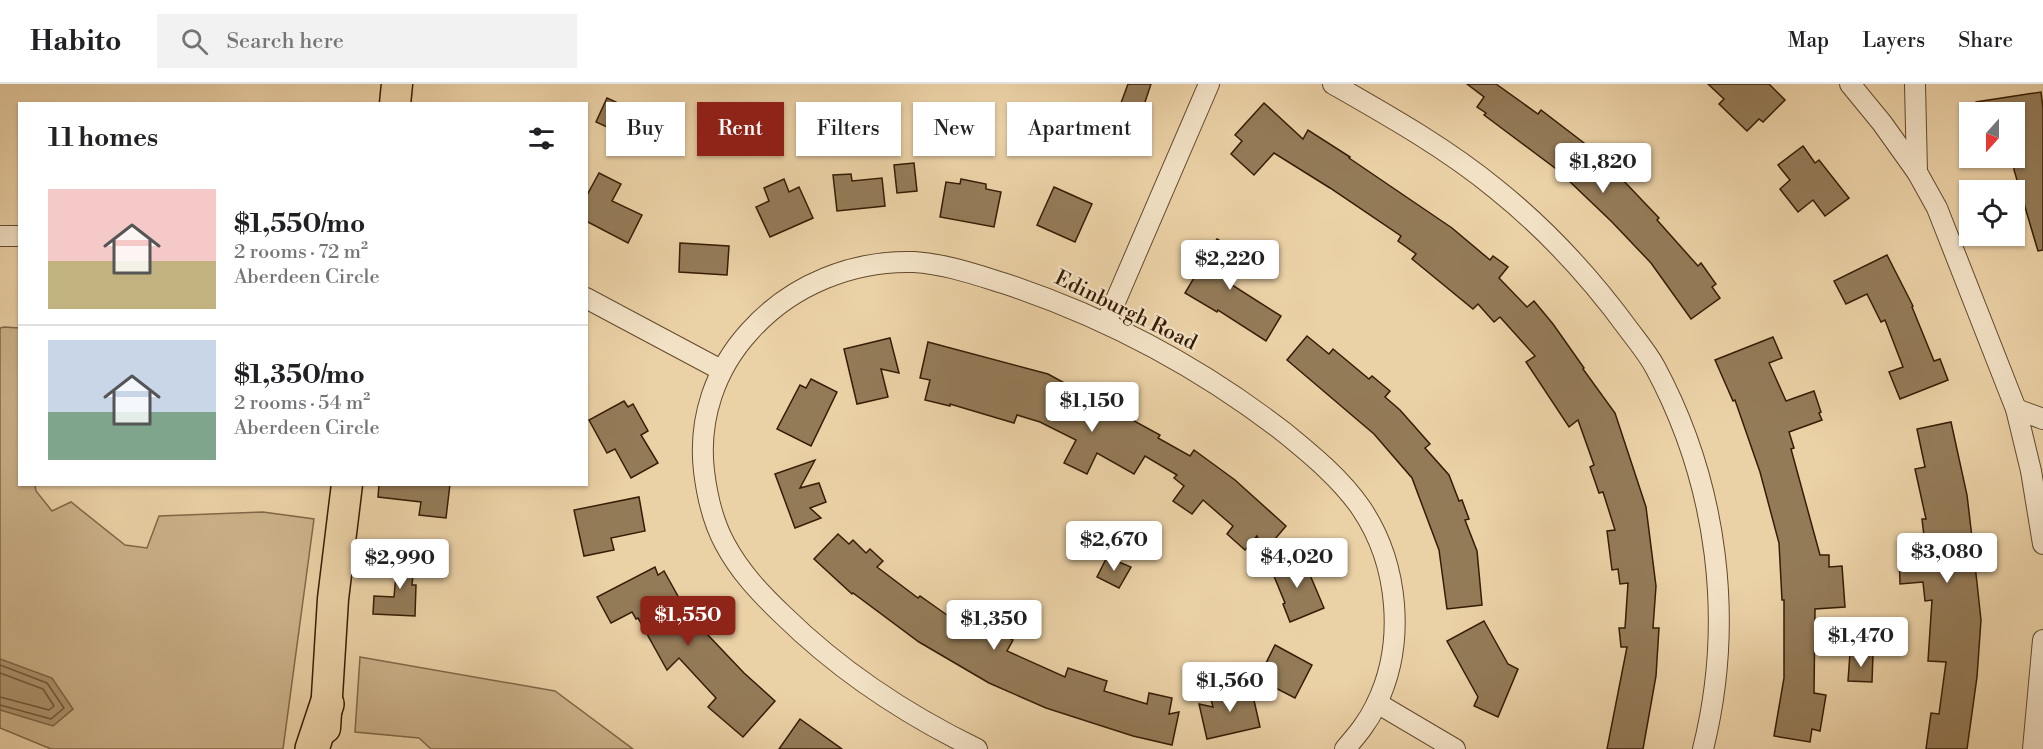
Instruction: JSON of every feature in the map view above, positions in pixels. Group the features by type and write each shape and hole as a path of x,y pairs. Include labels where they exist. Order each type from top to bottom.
{"highway":[{"path":"312,749 327,704"}],"main road":[{"path":"394,102 397,84"},
{"path":"324,749 333,599 346,486"}],"street":[{"path":"1106,323 1209,84"},
{"path":"1333,84 1454,157 1527,216 1572,260 1606,299 1654,365 1677,411 1695,462 1709,514 1717,567 1719,620 1716,674 1703,749"},
{"path":"1850,84 1882,123 1917,172 1937,207 2016,409 2031,471 2043,543"},
{"path":"1915,84 1917,172"},
{"path":"0,236 18,237"},
{"name":"Edinburgh Road","path":"977,749 903,710 864,684 807,639 756,589 743,573 725,543 714,518 707,491 704,429 711,395 721,370 736,345 761,318 790,296 822,279 849,270 885,263 914,262 955,269 1034,293 1106,323 1158,348 1207,377 1255,410 1300,445 1347,489 1364,512 1377,537 1389,571 1394,606 1394,634 1390,662 1377,703 1361,731 1345,749"},
{"path":"588,299 721,370"},
{"path":"2016,409 2043,419"},
{"path":"2033,749 2043,640"},
{"path":"1377,703 1455,749"}],"shaded area":[{"path":"0,328 18,328 18,486 35,486 36,491 52,511 71,502 125,545 147,548 159,516 263,512 314,519 283,749 51,749 0,728"},
{"path":"360,657 555,691 633,749 431,749 419,738 355,732"}],"water":[{"path":"0,659 52,678 73,709 53,726 0,710"}],"building":[{"path":"1128,84 1151,84 1145,102 1121,102"},
{"path":"1467,84 1496,84 1538,114 1541,110 1605,159 1608,156 1625,172 1620,177 1659,218 1657,220 1698,266 1701,263 1716,284 1712,287 1720,298 1691,319 1651,263 1612,222 1567,177 1484,115 1486,113 1477,107 1484,97"},
{"path":"1708,84 1769,84 1785,100 1763,122 1759,119 1747,131 1719,104 1724,99"},
{"path":"2041,92 2043,250 2038,251 2025,207 2025,180 2017,180 2014,170 2014,168 2025,168 2025,102 1976,102"},
{"path":"607,98 616,102 606,102 606,127 596,122"},
{"path":"1264,103 1303,139 1308,130 1452,228 1490,260 1493,256 1508,267 1499,278 1527,307 1534,301 1553,324 1615,413 1646,507 1656,586 1653,628 1659,628 1656,676 1643,749 1607,749 1627,647 1621,647 1619,628 1625,628 1628,583 1620,584 1618,569 1612,570 1607,531 1615,530 1603,492 1599,493 1590,467 1594,465 1578,420 1569,427 1526,362 1535,356 1500,317 1494,322 1478,304 1473,309 1412,259 1416,254 1398,241 1401,236 1274,153 1254,175 1231,154 1242,141 1235,135"},
{"path":"1803,146 1815,163 1819,160 1849,198 1825,216 1813,200 1798,212 1780,189 1790,180 1778,165"},
{"path":"914,163 917,191 897,193 894,165"},
{"path":"599,173 621,184 612,201 642,215 628,243 588,222 588,193"},
{"path":"851,174 852,181 882,178 885,206 837,211 833,175"},
{"path":"784,179 789,192 799,187 813,218 770,237 756,207 769,201 764,188"},
{"path":"961,179 986,184 986,189 1001,192 994,227 940,217 946,182 960,184"},
{"path":"1054,187 1092,204 1075,242 1037,225"},
{"path":"1217,239 1249,258 1232,285 1281,316 1266,341 1218,310 1217,312 1185,293"},
{"path":"680,243 729,246 727,275 679,272"},
{"path":"1887,255 1913,306 1934,361 1940,359 1948,380 1900,399 1889,372 1903,367 1885,320 1881,322 1867,294 1846,304 1834,281"},
{"path":"1307,336 1329,354 1333,349 1369,379 1372,376 1390,391 1385,397 1400,410 1430,444 1425,448 1449,475 1469,519 1465,520 1477,551 1482,605 1447,609 1439,550 1412,478 1374,434 1287,360"},
{"path":"1773,337 1782,358 1769,363 1786,401 1814,391 1821,412 1819,413 1822,420 1789,432 1794,448 1791,449 1820,555 1829,555 1829,567 1842,566 1845,607 1815,609 1814,693 1826,695 1820,731 1812,729 1810,742 1774,736 1784,678 1784,600 1782,600 1779,543 1760,472 1735,400 1733,401 1715,360"},
{"path":"890,338 899,373 881,369 888,397 857,404 844,349"},
{"path":"928,342 1048,374 1160,435 1158,438 1190,456 1194,450 1235,480 1286,526 1264,552 1257,536 1245,550 1227,534 1233,526 1203,500 1192,514 1173,501 1184,486 1174,478 1177,475 1145,456 1134,474 1097,453 1087,474 1064,463 1076,440 1040,422 1017,415 1014,423 950,404 950,406 925,400 930,380 920,378"},
{"path":"811,379 837,392 811,446 777,429 800,385 806,388"},
{"path":"624,401 628,407 633,404 648,431 641,435 658,463 631,478 615,449 607,453 589,420"},
{"path":"1951,422 1967,495 1981,620 1977,677 1967,749 1926,749 1931,713 1939,714 1946,662 1928,661 1932,600 1925,601 1923,582 1900,584 1899,546 1925,545 1922,519 1926,519 1915,469 1925,467 1917,429"},
{"path":"815,460 800,488 819,483 826,502 810,508 821,518 795,528 775,474"},
{"path":"379,486 450,486 446,518 419,515 421,502 378,497"},
{"path":"639,497 645,531 611,538 614,550 584,556 574,510"},
{"path":"838,534 849,544 853,540 866,553 870,549 883,561 877,567 918,598 920,596 947,615 952,606 1013,640 1007,651 1065,677 1068,668 1107,681 1104,691 1147,704 1149,693 1172,698 1169,714 1179,712 1172,745 1133,736 1046,708 989,683 919,642 852,594 814,559"},
{"path":"398,552 415,553 412,585 416,585 415,616 373,614 374,596 394,597"},
{"path":"1302,556 1324,608 1290,622 1271,569"},
{"path":"1107,557 1131,567 1119,588 1097,577"},
{"path":"655,567 658,575 664,571 688,614 744,673 775,701 743,737 708,707 716,698 679,658 667,670 638,618 636,619 632,612 611,623 597,597"},
{"path":"1484,621 1508,664 1518,669 1498,717 1474,706 1478,697 1447,641"},
{"path":"1275,645 1312,665 1295,698 1258,679"},
{"path":"1850,653 1873,654 1872,682 1848,681"},
{"path":"1251,687 1260,727 1207,739 1199,704 1213,707 1210,696"},
{"path":"800,719 842,749 779,749"}]}
